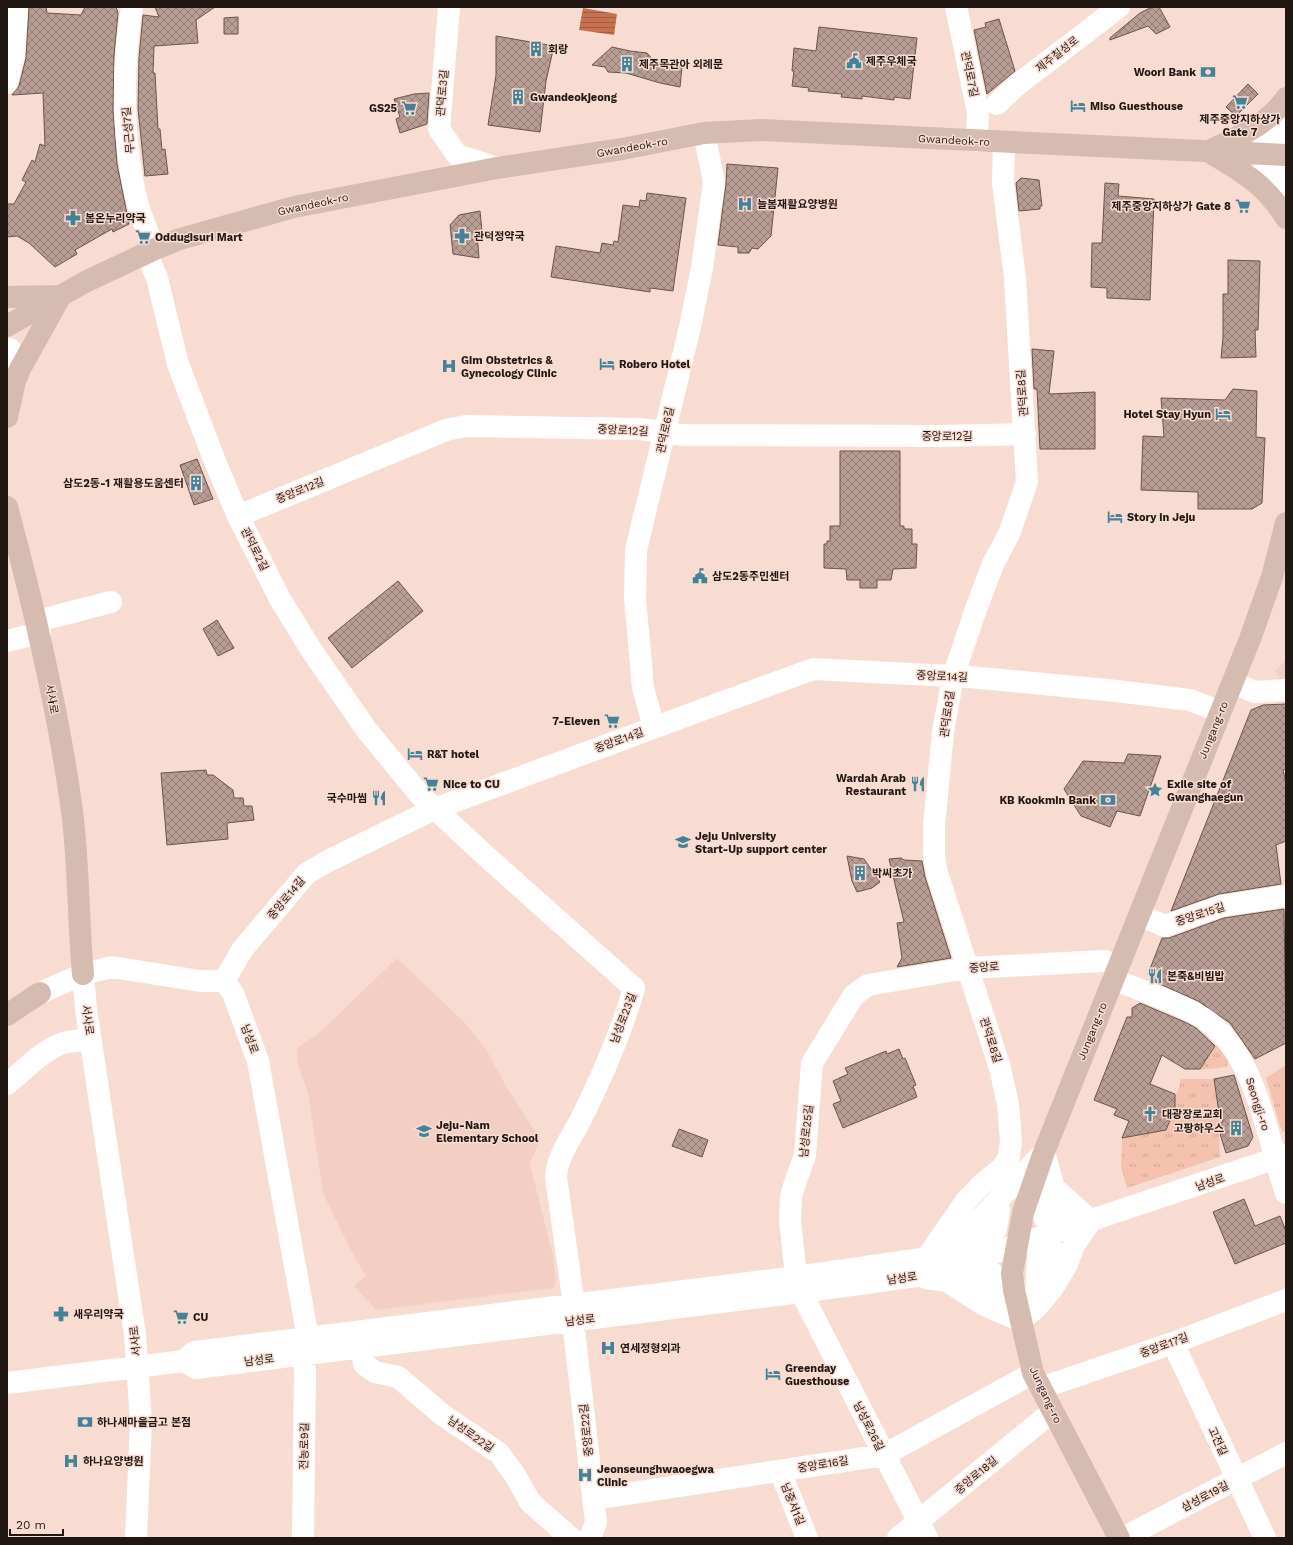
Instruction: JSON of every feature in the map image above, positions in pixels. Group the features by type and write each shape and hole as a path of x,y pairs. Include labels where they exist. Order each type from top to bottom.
{"main road":[{"path":"1208,151 1259,125 1271,116 1286,98"},
{"name":"Gwandeok-ro","path":"7,326 60,296 150,251 194,235 294,208 497,168 622,150 704,134 761,130 1286,155"},
{"path":"1208,151 1256,182 1278,204 1286,218"},
{"path":"7,296 60,296 20,369 13,388 7,417"},
{"name":"서사로","path":"7,507 39,627 72,811 83,974"},
{"name":"Jungang-ro","path":"1119,1538 1037,1380 1021,1321 1012,1273 1025,1206 1044,1152 1233,683 1268,590 1286,523"},
{"path":"7,1003 40,993"},
{"path":"7,1015 40,993"}],"street":[{"path":"7,83 14,55 18,7"},
{"name":"무근성7길","path":"132,7 125,59 125,104 130,160 150,251"},
{"name":"관덕로3길","path":"449,7 439,129 457,155 497,168"},
{"name":"관덕로7길","path":"956,7 978,112 977,141"},
{"name":"제주칠성로","path":"997,104 1017,85 1118,7"},
{"path":"1286,109 1276,120 1259,132 1260,134 1286,135"},
{"name":"관덕로6길","path":"654,727 643,688 634,573 638,535 690,327 702,268 714,182 704,134"},
{"name":"관덕로8길","path":"932,1258 966,1201 981,1185 1003,1167 1009,1157 1011,1141 1005,1087 938,873 933,843 943,732 953,677 993,564 1009,534 1027,482 1025,434 1020,387 1015,278 1003,183 1004,142"},
{"path":"1286,176 1265,173 1259,175 1271,186 1284,203 1286,187"},
{"name":"관덕로2길","path":"150,251 178,364 189,396 238,516 280,599 312,651 366,729 419,794 434,809"},
{"path":"7,351 10,349 15,359 10,373 7,375"},
{"name":"중앙로12길","path":"238,516 446,430 466,426 640,429 682,435 806,436 1025,434"},
{"path":"7,641 39,627 111,602"},
{"name":"중앙로14길","path":"224,981 242,950 308,872 434,809 813,669 970,677 1117,691 1190,700 1221,712"},
{"path":"1233,683 1255,692 1286,690"},
{"name":"남성로23길","path":"434,809 634,988 624,1021 581,1118 557,1167 558,1189 574,1313"},
{"name":"중앙로15길","path":"1139,915 1165,926 1221,906 1286,896"},
{"name":"중앙로","path":"854,995 868,985 968,968 1105,961 1116,973"},
{"path":"40,993 83,974 112,967 200,981 224,981"},
{"name":"Seongji-ro","path":"1116,973 1202,1018 1219,1030 1232,1045 1250,1077 1281,1157 1286,1193"},
{"name":"서사로","path":"83,974 91,1039 133,1316 138,1367 141,1422 136,1538"},
{"name":"남성로","path":"224,981 233,993 258,1061 306,1346"},
{"name":"남성로25길","path":"798,1284 790,1220 791,1198 805,1155 812,1063 854,995"},
{"path":"7,1084 39,1056 54,1047 64,1043 91,1039"},
{"path":"932,1258 982,1217 1044,1152"},
{"path":"913,1277 947,1281 984,1304 1021,1321 1037,1307 1052,1289 1066,1266 1074,1245 1091,1221 1054,1188 1044,1152"},
{"name":"남성로","path":"798,1284 913,1277 960,1270 974,1258 1091,1221 1281,1157"},
{"name":"남성로","path":"7,1383 184,1361 196,1368 306,1346 798,1284 956,1254 974,1258"},
{"name":"남성로26길","path":"798,1284 923,1530"},
{"name":"중앙로17길","path":"1037,1380 1173,1343 1286,1300"},
{"name":"남성로","path":"306,1346 362,1347 574,1313"},
{"name":"중앙로22길","path":"574,1313 596,1522 590,1538"},
{"name":"고전길","path":"1173,1343 1265,1538"},
{"name":"전농로9길","path":"303,1538 304,1371 306,1346"},
{"name":"남성로22길","path":"362,1347 364,1364 375,1372 398,1377 444,1416 499,1453 515,1475 530,1502 571,1538"},
{"name":"중앙로16길","path":"594,1499 884,1455 1037,1380"},
{"name":"중앙로18길","path":"898,1538 923,1530 1053,1411"},
{"name":"삼성로19길","path":"1123,1538 1286,1453"},
{"name":"남중서1길","path":"780,1471 807,1538"}],"shaded area":[{"path":"583,8 617,14 614,35 579,30"},
{"path":"1286,660 1286,683 1281,684 1278,679 1280,677 1275,671"},
{"name":"Jeju-Nam Elementary School","path":"396,959 398,959 465,1023 487,1051 507,1088 540,1139 530,1164 553,1256 556,1282 553,1288 376,1310 354,1286 366,1276 351,1251 323,1193 308,1093 298,1065 297,1048 318,1034"}],"green space":[{"path":"1217,1044 1228,1059 1228,1065 1225,1067 1200,1070"},
{"path":"1286,1065 1286,1131 1282,1132 1266,1078"},
{"path":"1181,1079 1214,1079 1217,1097 1229,1095 1225,1101 1220,1117 1220,1157 1127,1188 1121,1167 1122,1138 1156,1132 1158,1127 1166,1130 1175,1108 1175,1097"}],"building":[{"path":"29,7 46,7 47,13 81,15 85,7 116,7 118,13 114,56 113,111 117,164 129,224 113,232 112,229 75,250 77,254 55,267 29,243 17,236 7,237 7,204 14,204 26,182 22,180 32,160 35,162 40,144 45,146 43,93 12,95 19,86 26,58"},
{"path":"155,7 215,7 196,20 198,43 154,46 153,73 155,73 158,129 160,129 162,150 165,149 168,174 145,176 138,109 139,58 143,15 159,17"},
{"path":"1152,7 1159,7 1170,27 1156,34 1148,26 1110,40 1110,38 1140,13"},
{"path":"238,17 238,34 224,34 224,18"},
{"path":"999,19 1015,71 987,94 974,30 986,27 985,23"},
{"name":"제주우체국","path":"819,27 917,38 910,99 894,97 894,100 862,96 862,99 841,97 842,94 808,91 809,88 792,86 794,71 792,71 794,48 816,51"},
{"name":"Gwandeokjeong","path":"496,36 554,46 546,81 540,132 488,125 496,75"},
{"path":"612,47 647,53 656,63 682,67 680,87 626,73 608,72 605,67 592,65"},
{"name":"제주중앙지하상가 Gate 7","path":"1248,84 1258,94 1236,116 1226,107"},
{"name":"GS25","path":"429,93 427,124 400,133 396,119 400,117 394,99 414,94"},
{"path":"727,164 778,168 771,236 758,249 752,248 749,253 738,253 738,247 718,245 726,184"},
{"path":"1021,178 1039,180 1042,206 1040,206 1040,209 1019,211 1016,183"},
{"path":"1105,183 1119,184 1118,196 1154,199 1150,300 1107,298 1107,288 1091,287 1092,243 1102,243"},
{"path":"647,193 686,198 673,291 650,288 650,292 551,277 556,246 600,253 602,243 613,245 614,241 618,242 623,205 639,207 640,200 646,201"},
{"path":"480,211 482,231 477,232 479,258 453,254 450,225 459,215"},
{"path":"1228,260 1260,261 1258,330 1255,330 1256,357 1221,358 1223,337 1223,294 1228,294"},
{"path":"1032,349 1054,351 1049,394 1095,392 1095,449 1040,449 1037,389 1034,389"},
{"path":"1233,389 1257,391 1256,437 1265,438 1262,503 1252,509 1198,509 1198,492 1141,490 1143,436 1164,437 1161,398 1225,400"},
{"path":"840,451 900,451 900,526 904,526 904,529 912,529 912,544 917,544 916,568 893,569 891,580 877,580 877,588 860,588 860,580 847,580 846,569 824,568 824,544 827,544 827,541 830,541 830,526 840,526"},
{"name":"삼도2동-1 재활용도움센터","path":"197,459 213,499 194,505 180,465"},
{"path":"398,581 423,611 352,668 328,638"},
{"path":"217,620 234,648 218,656 203,629"},
{"path":"1286,704 1286,769 1283,770 1286,782 1286,841 1276,845 1281,884 1219,894 1171,911 1251,710 1263,705"},
{"name":"KB Kookmin Bank","path":"1128,754 1161,756 1140,816 1117,811 1110,827 1081,816 1064,789 1083,761 1124,763"},
{"path":"206,770 207,775 213,775 233,790 234,798 243,798 244,806 252,806 254,820 227,823 228,839 167,845 161,773"},
{"name":"박씨초가","path":"847,856 864,859 880,882 872,888 857,892 852,881"},
{"path":"901,858 904,860 922,861 925,877 951,958 897,967 902,958 897,923 904,922 889,859"},
{"path":"1284,909 1286,1043 1255,1059 1230,1023 1198,1001 1153,981 1148,974 1162,938 1169,938 1224,918"},
{"path":"1140,1003 1196,1028 1215,1046 1200,1069 1185,1069 1162,1055 1150,1084 1175,1094 1175,1108 1166,1130 1122,1138 1129,1121 1114,1115 1117,1109 1094,1100 1127,1017 1132,1017 1132,1008"},
{"path":"899,1049 903,1059 905,1058 916,1085 913,1086 917,1097 843,1128 833,1104 841,1101 833,1081 848,1074 845,1068 886,1051 887,1054"},
{"name":"고팡하우스","path":"1234,1075 1253,1137 1248,1146 1226,1153 1220,1134 1223,1132 1220,1123 1223,1122 1218,1106 1214,1079"},
{"path":"679,1129 708,1140 702,1157 672,1146"},
{"path":"1244,1199 1255,1226 1280,1216 1286,1231 1286,1243 1235,1264 1213,1212"}],"place":[{"name":"회랑","path":"536,49"},
{"name":"제주우체국","path":"854,61"},
{"name":"제주목관아 외례문","path":"627,64"},
{"name":"Woori Bank","path":"1208,72"},
{"name":"Gwandeokjeong","path":"518,97"},
{"name":"제주중앙지하상가 Gate 7","path":"1240,102"},
{"name":"Miso Guesthouse","path":"1078,106"},
{"name":"GS25","path":"409,108"},
{"name":"늘봄재활요양병원","path":"745,204"},
{"name":"제주중앙지하상가 Gate 8","path":"1243,206"},
{"name":"봄온누리약국","path":"73,218"},
{"name":"관덕정약국","path":"462,236"},
{"name":"Oddugisuri Mart","path":"143,237"},
{"name":"Robero Hotel","path":"607,364"},
{"name":"Gim Obstetrics & Gynecology Clinic","path":"449,366"},
{"name":"Hotel Stay Hyun","path":"1223,414"},
{"name":"삼도2동-1 재활용도움센터","path":"196,483"},
{"name":"Story in Jeju","path":"1115,517"},
{"name":"삼도2동주민센터","path":"700,576"},
{"name":"7-Eleven","path":"612,721"},
{"name":"R&T hotel","path":"415,754"},
{"name":"Nice to CU","path":"431,784"},
{"name":"Wardah Arab Restaurant","path":"918,784"},
{"name":"Exile site of Gwanghaegun","path":"1155,790"},
{"name":"국수마씸","path":"379,798"},
{"name":"KB Kookmin Bank","path":"1108,800"},
{"name":"Jeju University Start-Up support center","path":"683,842"},
{"name":"박씨초가","path":"860,873"},
{"name":"본죽&비빔밥","path":"1155,976"},
{"name":"대광장로교회","path":"1150,1114"},
{"name":"고팡하우스","path":"1236,1128"},
{"name":"Jeju-Nam Elementary School","path":"424,1131"},
{"name":"새우리약국","path":"61,1314"},
{"name":"CU","path":"181,1317"},
{"name":"연세정형외과","path":"608,1348"},
{"name":"Greenday Guesthouse","path":"773,1374"},
{"name":"하나새마을금고 본점","path":"85,1422"},
{"name":"하나요양병원","path":"71,1461"},
{"name":"Jeonseunghwaoegwa Clinic","path":"585,1475"}]}
